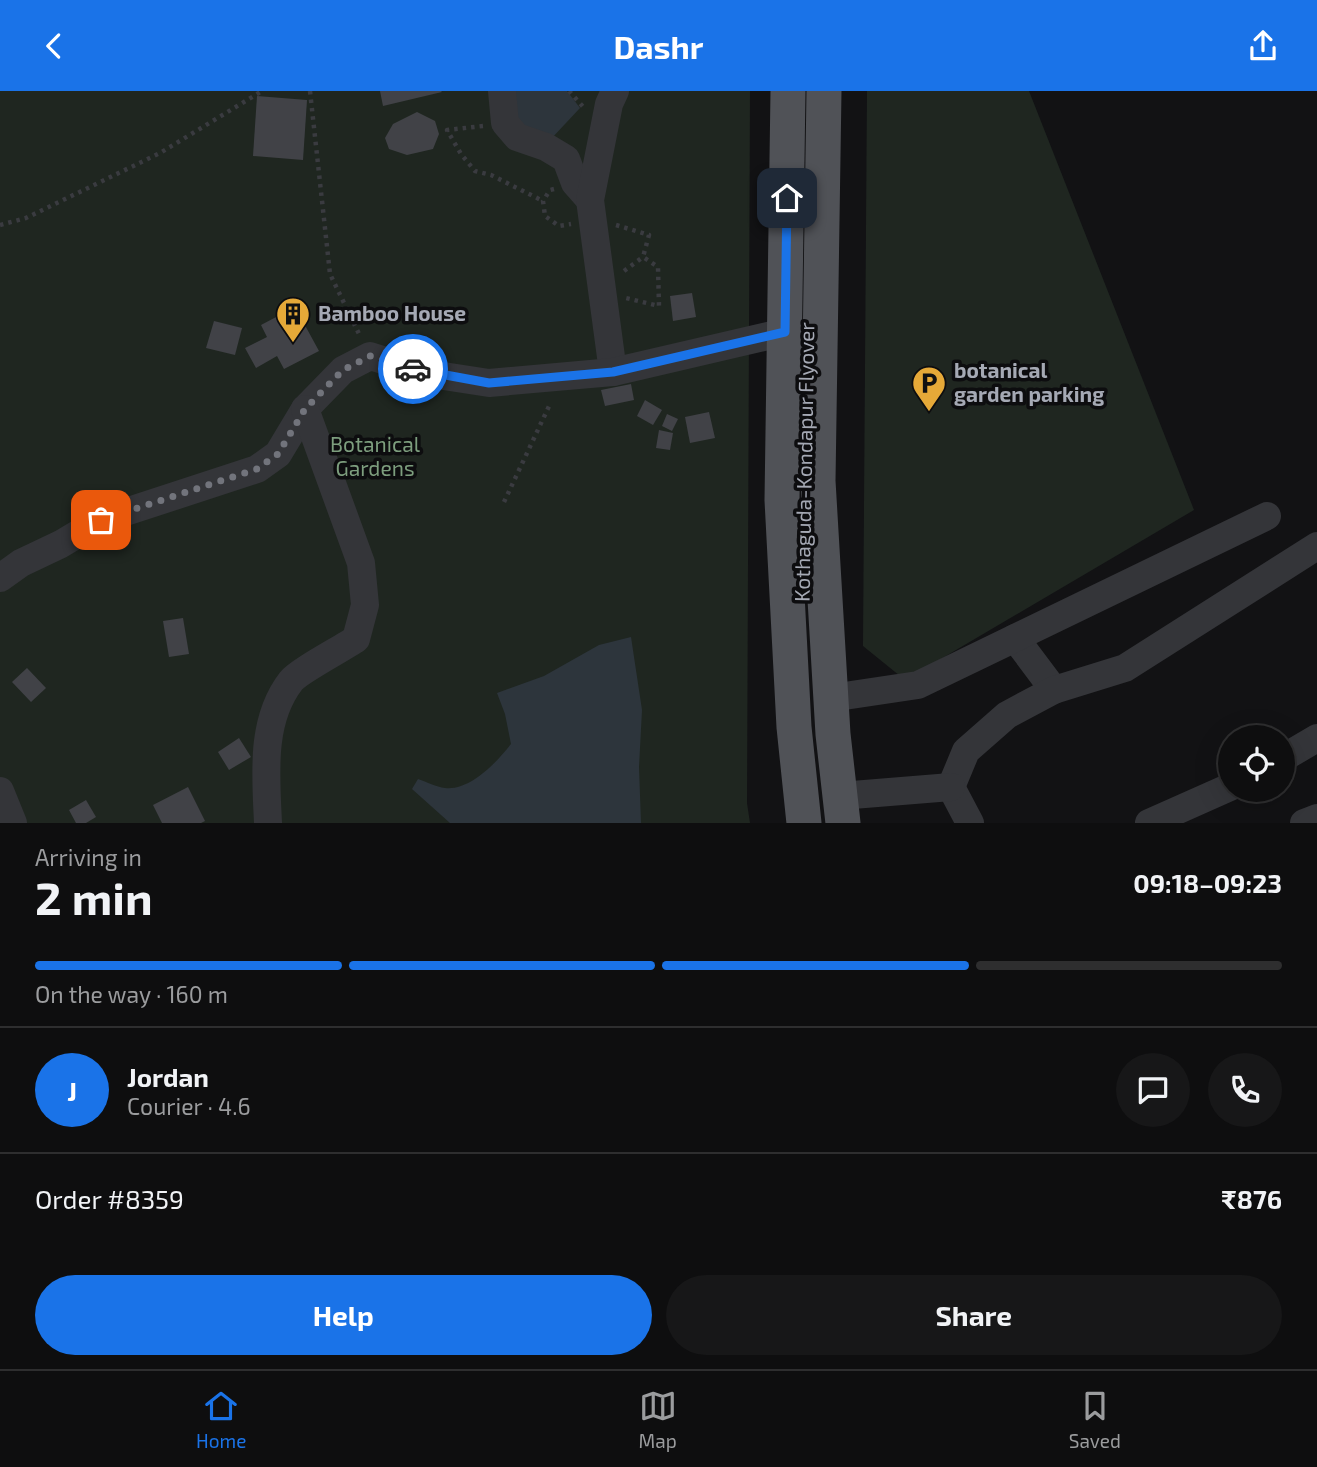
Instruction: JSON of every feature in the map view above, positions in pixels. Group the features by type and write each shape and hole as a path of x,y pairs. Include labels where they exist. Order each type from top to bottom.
{"main road":[{"path":"788,91 782,499 794,727 804,823"},
{"path":"824,91 818,481 837,814"},
{"name":"Kothaguda-Kondapur Flyover","path":"821,227 807,293 800,569 808,689 837,814"}],"street":[{"path":"502,91 505,123 517,137 546,147 566,159 575,183 591,209"},
{"path":"613,372 591,209 609,104 615,91"},
{"path":"0,578 21,563 61,544 101,520 257,469 278,454 305,409 343,370 370,356 425,373 489,383 613,372 785,332"},
{"path":"268,823 265,770 271,720 292,679 356,639 365,605 361,563 305,409"},
{"path":"831,698 918,685 1267,516"},
{"path":"951,787 966,751 1007,715 1054,689 1125,668 1317,546"},
{"path":"1015,638 1054,689"},
{"path":"1295,751 1317,738"},
{"path":"837,814 951,787"},
{"path":"951,787 970,823"},
{"path":"0,791 13,823"},
{"path":"1149,823 1218,792"},
{"path":"1304,823 1317,818"}],"path":[{"path":"0,225 26,218 160,153 262,91"},
{"path":"310,91 330,274 370,356"},
{"path":"505,123 447,130 475,171 491,175 542,201"},
{"path":"591,209 649,235 643,257 625,269 622,277"},
{"path":"623,292 626,300 659,306 658,267 643,257"},
{"path":"504,502 564,376"}],"green space":[{"name":"Botanical Gardens","path":"0,91 750,91 747,803 750,823 0,823"},
{"path":"867,91 1029,91 1194,510 905,680 863,646"}],"shaded area":[{"path":"511,91 567,91 580,108 550,140 516,123"},
{"path":"631,637 642,710 639,767 641,823 450,823 412,789 418,779 435,786 454,788 473,780 491,767 511,744 505,714 497,693 544,676 599,645"}],"building":[{"path":"380,91 441,91 442,92 383,106"},
{"path":"257,96 307,100 303,160 253,156"},
{"path":"417,112 435,121 439,134 433,149 407,155 389,149 385,138 393,124"},
{"path":"692,293 696,317 673,321 670,296"},
{"name":"Bamboo House","path":"295,307 319,351 284,369 277,356 256,368 245,348 267,337 261,325"},
{"path":"214,321 242,328 235,355 206,348"},
{"path":"631,384 634,400 605,406 601,390"},
{"path":"645,400 662,410 653,425 637,416"},
{"path":"709,412 715,438 690,443 685,417"},
{"path":"667,414 678,419 672,431 662,426"},
{"path":"659,430 673,433 670,450 656,448"},
{"path":"183,618 189,654 169,657 163,621"},
{"path":"27,668 46,688 31,702 12,682"},
{"path":"239,738 251,757 229,770 218,752"},
{"path":"188,787 205,821 162,823 153,805"},
{"path":"86,800 96,817 86,823 76,823 69,810"}],"way so far":[{"path":"101,520 257,469 278,454 305,409 343,370 370,356 413,369"}],"place":[{"name":"Bamboo House","path":"293,344"},
{"name":"botanical garden parking","path":"929,413"}],"route":[{"path":"413,369 489,383 613,372 785,332 787,198"}]}
